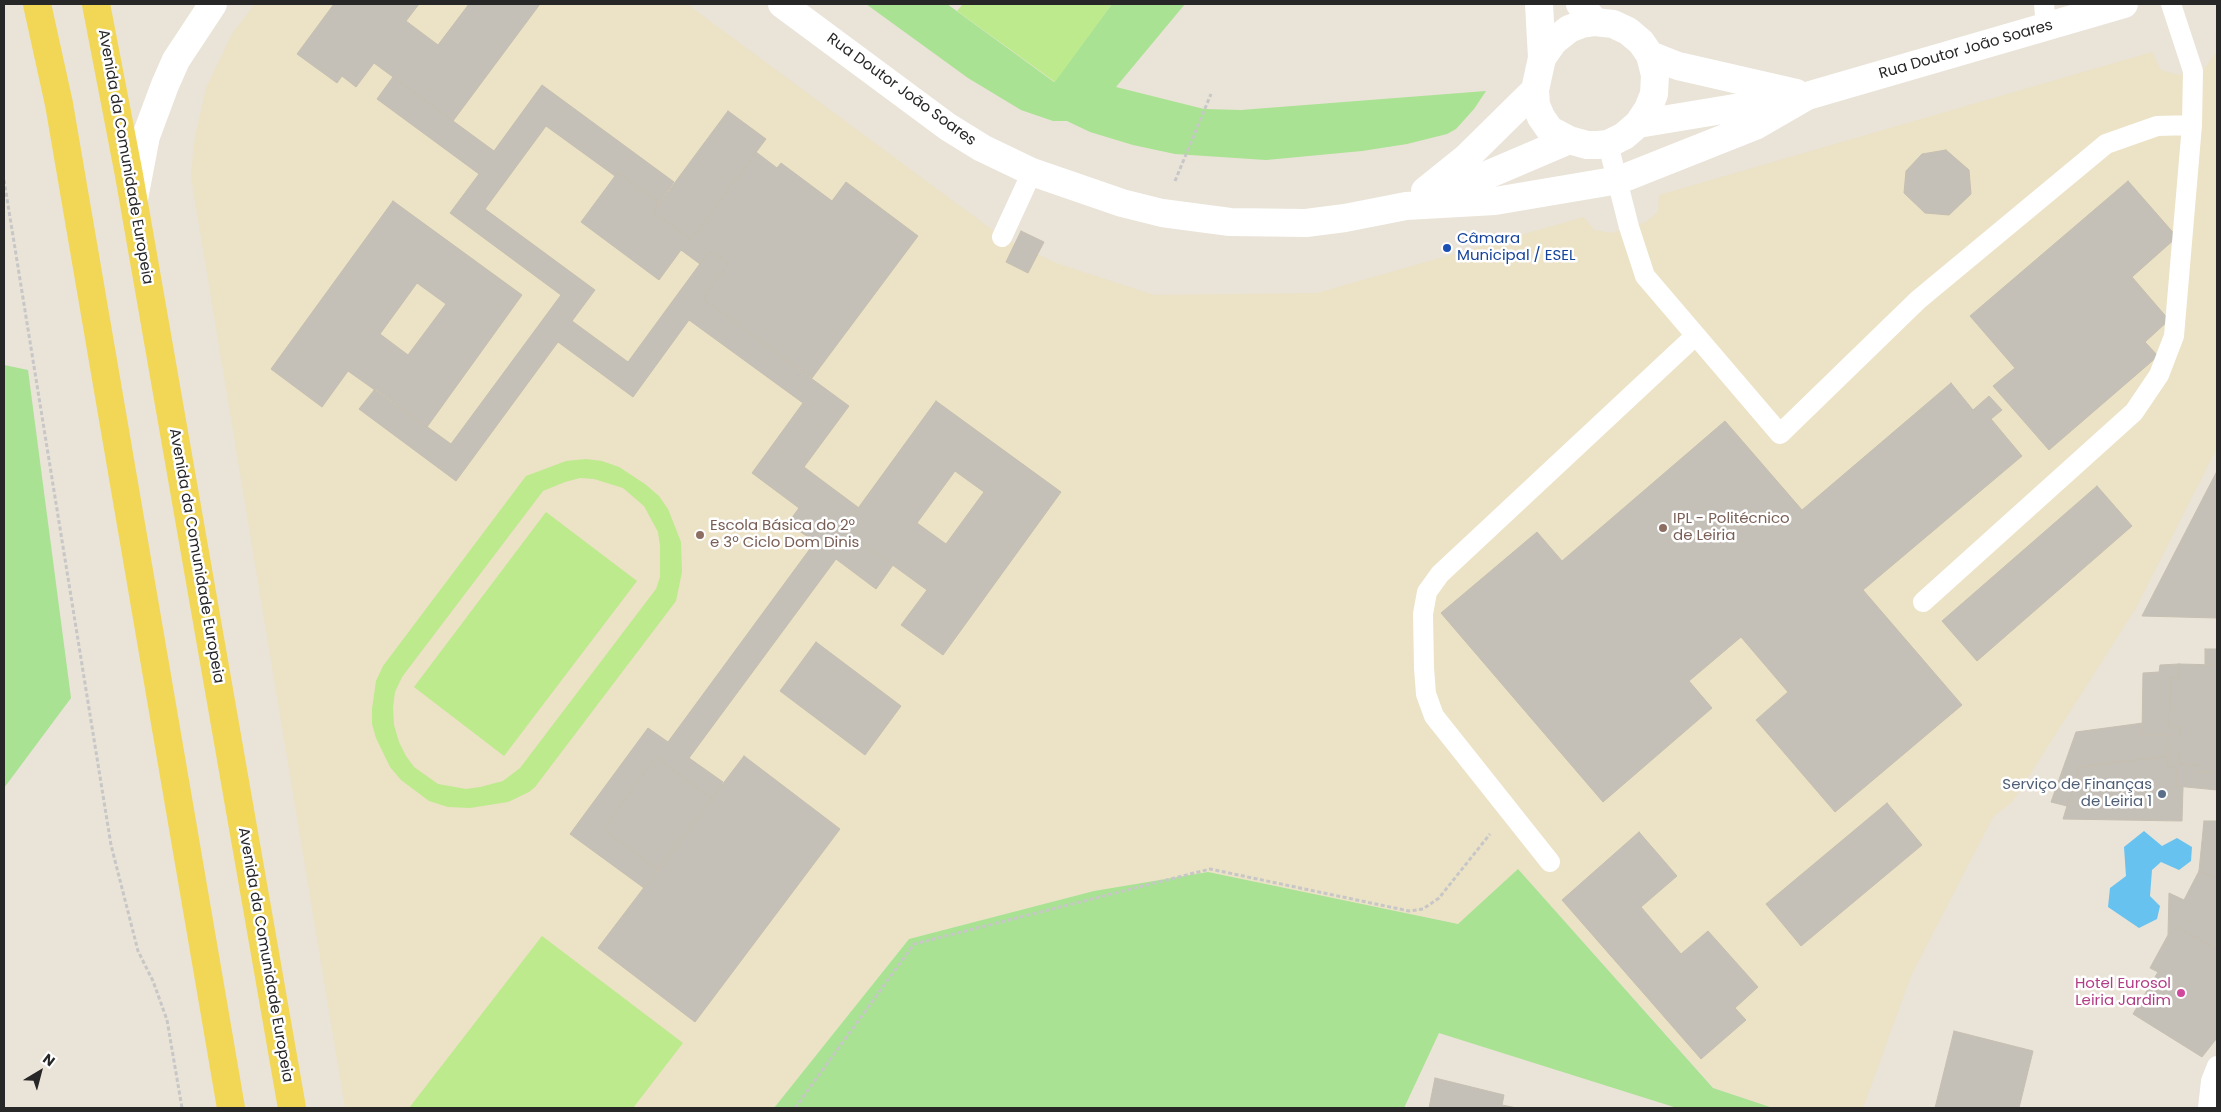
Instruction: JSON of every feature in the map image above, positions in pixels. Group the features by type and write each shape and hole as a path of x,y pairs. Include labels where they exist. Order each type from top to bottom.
{"main road":[{"path":"37,4 59,104 231,1108"},
{"name":"Avenida da Comunidade Europeia","path":"96,4 133,200 292,1108"},
{"path":"133,200 146,136 165,85 176,60 212,4"},
{"name":"Rua Doutor João Soares","path":"782,4 948,127 982,148 1032,172 1122,203 1162,213 1230,222 1306,223 1345,218 1406,206 1495,201 1619,180 1755,126 1807,96"},
{"path":"1539,4 1542,58 1535,90 1536,105 1540,117 1550,130 1569,140 1587,145 1608,144 1624,136 1638,124 1648,109 1654,94 1654,75 1650,56 1641,42 1628,31 1588,13 1582,24 1569,29 1554,41 1542,58"},
{"name":"Rua Doutor João Soares","path":"1638,124 1807,96 2045,15 2124,4"},
{"name":"Rua Doutor João Soares","path":"1650,56 1678,66 1807,96"},
{"name":"Rua Doutor João Soares","path":"1406,206 1466,158 1535,90"},
{"name":"Rua Doutor João Soares","path":"1406,206 1480,178 1569,140"}],"lane":[{"path":"1923,602 2134,412 2158,375 2174,336 2192,124 2193,71 2171,4"},
{"path":"1608,144 1619,180 1629,227 1645,276 1780,434 1918,300 2106,144 2157,126 2192,124"},
{"path":"1002,237 1032,172"},
{"path":"1550,862 1434,716 1426,694 1424,668 1423,614 1427,592 1440,574 1695,336"},
{"path":"2208,1108 2211,1080 2217,1066"}],"path":[{"path":"1162,213 1211,94"},
{"path":"4,180 111,845 138,951 153,981 167,1020 182,1108"},
{"path":"795,1108 914,944 1210,869 1409,911 1423,909 1439,898 1509,810"}],"shaded area":[{"path":"255,4 687,4 1002,237 1056,263 1154,295 1317,293 1584,217 1594,230 1611,233 1646,222 1658,212 1659,195 2152,52 2161,70 2179,75 2206,67 2216,52 2215,34 2217,33 2217,448 2136,608 2013,801 1993,817 1911,976 1863,1108 1773,1108 1714,1088 1518,869 1459,924 1208,872 1094,891 909,939 774,1108 345,1108 191,177 194,142 206,88 232,34"}],"green space":[{"path":"866,4 947,4 1054,82 1112,4 1185,4 1116,87 1204,109 1241,110 1486,91 1474,109 1456,129 1447,134 1407,144 1362,151 1266,160 1175,154 1133,145 1090,132 1067,121 1053,121 1021,110 968,78"},
{"path":"963,4 1112,4 1055,82 957,11"},
{"path":"4,365 28,370 71,698 4,788"},
{"path":"586,459 602,461 619,467 659,496 668,509 681,542 682,572 676,601 535,787 529,792 508,802 470,808 448,807 429,801 401,780 390,767 376,738 372,724 372,709 376,681 383,666 526,476 566,461","holes":["580,478 594,479 623,488 644,506 658,532 660,577 656,589 520,768 503,781 480,787 466,789 438,784 414,767 399,742 394,725 393,707 395,692 402,677 543,491"]},
{"path":"546,512 637,581 504,756 414,687"},
{"path":"1518,869 1713,1088 1773,1108 1677,1108 1439,1033 1404,1108 774,1108 909,939 1094,891 1208,872 1458,924"},
{"path":"542,936 683,1043 633,1108 409,1108"}],"water":[{"path":"2144,831 2162,846 2177,838 2192,847 2191,861 2179,870 2161,862 2152,870 2150,896 2160,906 2157,919 2139,928 2108,907 2110,888 2126,876 2124,847"}],"building":[{"path":"334,4 419,4 406,21 438,45 469,4 540,4 453,121 374,63 356,87 342,76 337,83 297,54"},
{"path":"393,77 494,151 542,85 674,182 659,203 618,172 615,176 546,126 485,209 595,290 572,321 628,362 710,250 728,264 703,299 849,406 804,467 859,508 843,529 893,565 876,589 836,559 689,758 723,782 712,799 656,757 603,829 658,870 644,888 570,834 648,728 668,742 815,542 788,523 799,508 752,473 803,403 689,320 633,397 558,342 456,481 359,409 375,389 451,444 561,295 450,213 479,174 377,99"},
{"path":"728,111 766,139 691,239 653,212"},
{"path":"1946,150 1969,170 1971,194 1949,215 1925,213 1904,193 1906,171 1922,154"},
{"path":"756,152 777,168 781,163 832,201 846,182 918,236 812,378 703,299 728,264 710,250 700,264 681,250 659,280 581,222 618,172 659,203 653,212 691,239"},
{"path":"2128,181 2177,237 2132,277 2169,320 2145,342 2158,356 2049,450 1993,386 2015,368 1970,316"},
{"path":"393,201 522,295 427,427 348,371 322,407 271,369","holes":["417,283 446,304 408,355 380,334"]},
{"path":"1021,231 1044,242 1028,273 1006,262"},
{"path":"1951,383 1973,410 1989,396 2002,410 1991,419 2022,456 1863,590 1962,705 1835,812 1756,720 1788,692 1741,637 1689,681 1712,708 1603,802 1441,613 1537,532 1562,561 1725,421 1802,510"},
{"path":"936,401 1061,492 943,655 901,625 927,590 843,529","holes":["955,471 984,492 946,544 917,523"]},
{"path":"2217,471 2217,618 2142,616"},
{"path":"2097,486 2132,526 1977,661 1942,621"},
{"path":"816,642 901,706 865,755 780,691"},
{"path":"2205,649 2217,649 2217,665 2205,664"},
{"path":"2179,664 2179,678 2171,677 2169,726 2180,727 2179,764 2198,765 2197,772 2217,772 2217,790 2176,786 2177,769 2168,766 2169,735 2142,735 2143,673 2159,672 2160,665"},
{"path":"2179,664 2217,665 2217,772 2197,772 2198,765 2179,764 2180,727 2169,726 2171,677 2179,678"},
{"path":"2143,723 2142,735 2169,735 2169,756 2079,767 2067,806 2051,802 2076,732"},
{"path":"744,756 840,829 695,1022 598,948"},
{"path":"2169,756 2168,766 2177,769 2176,786 2183,787 2182,821 2063,819 2079,767"},
{"path":"656,757 712,799 658,870 603,829"},
{"path":"1887,803 1922,845 1801,946 1766,904"},
{"path":"2204,821 2217,821 2217,879 2199,871"},
{"path":"1639,832 1677,876 1641,907 1681,954 1708,931 1758,987 1735,1008 1746,1020 1701,1059 1562,900"},
{"path":"2199,871 2217,879 2217,950 2178,927 2168,935 2169,893 2184,900"},
{"name":"Hotel Eurosol Leiria Jardim","path":"2178,927 2217,950 2217,1038 2202,1057 2133,1014 2158,972 2150,968 2168,935"},
{"path":"1954,1031 2033,1051 2019,1108 1935,1108"},
{"path":"1435,1078 1504,1095 1502,1105 1517,1108 1429,1108"}],"place":[{"name":"Câmara Municipal / ESEL","path":"1447,248"},
{"name":"IPL - Politécnico de Leiria","path":"1663,528"},
{"name":"Escola Básica do 2º e 3º Ciclo Dom Dinis","path":"700,535"},
{"name":"Serviço de Finanças de Leiria 1","path":"2162,794"},
{"name":"Hotel Eurosol Leiria Jardim","path":"2181,993"}]}
